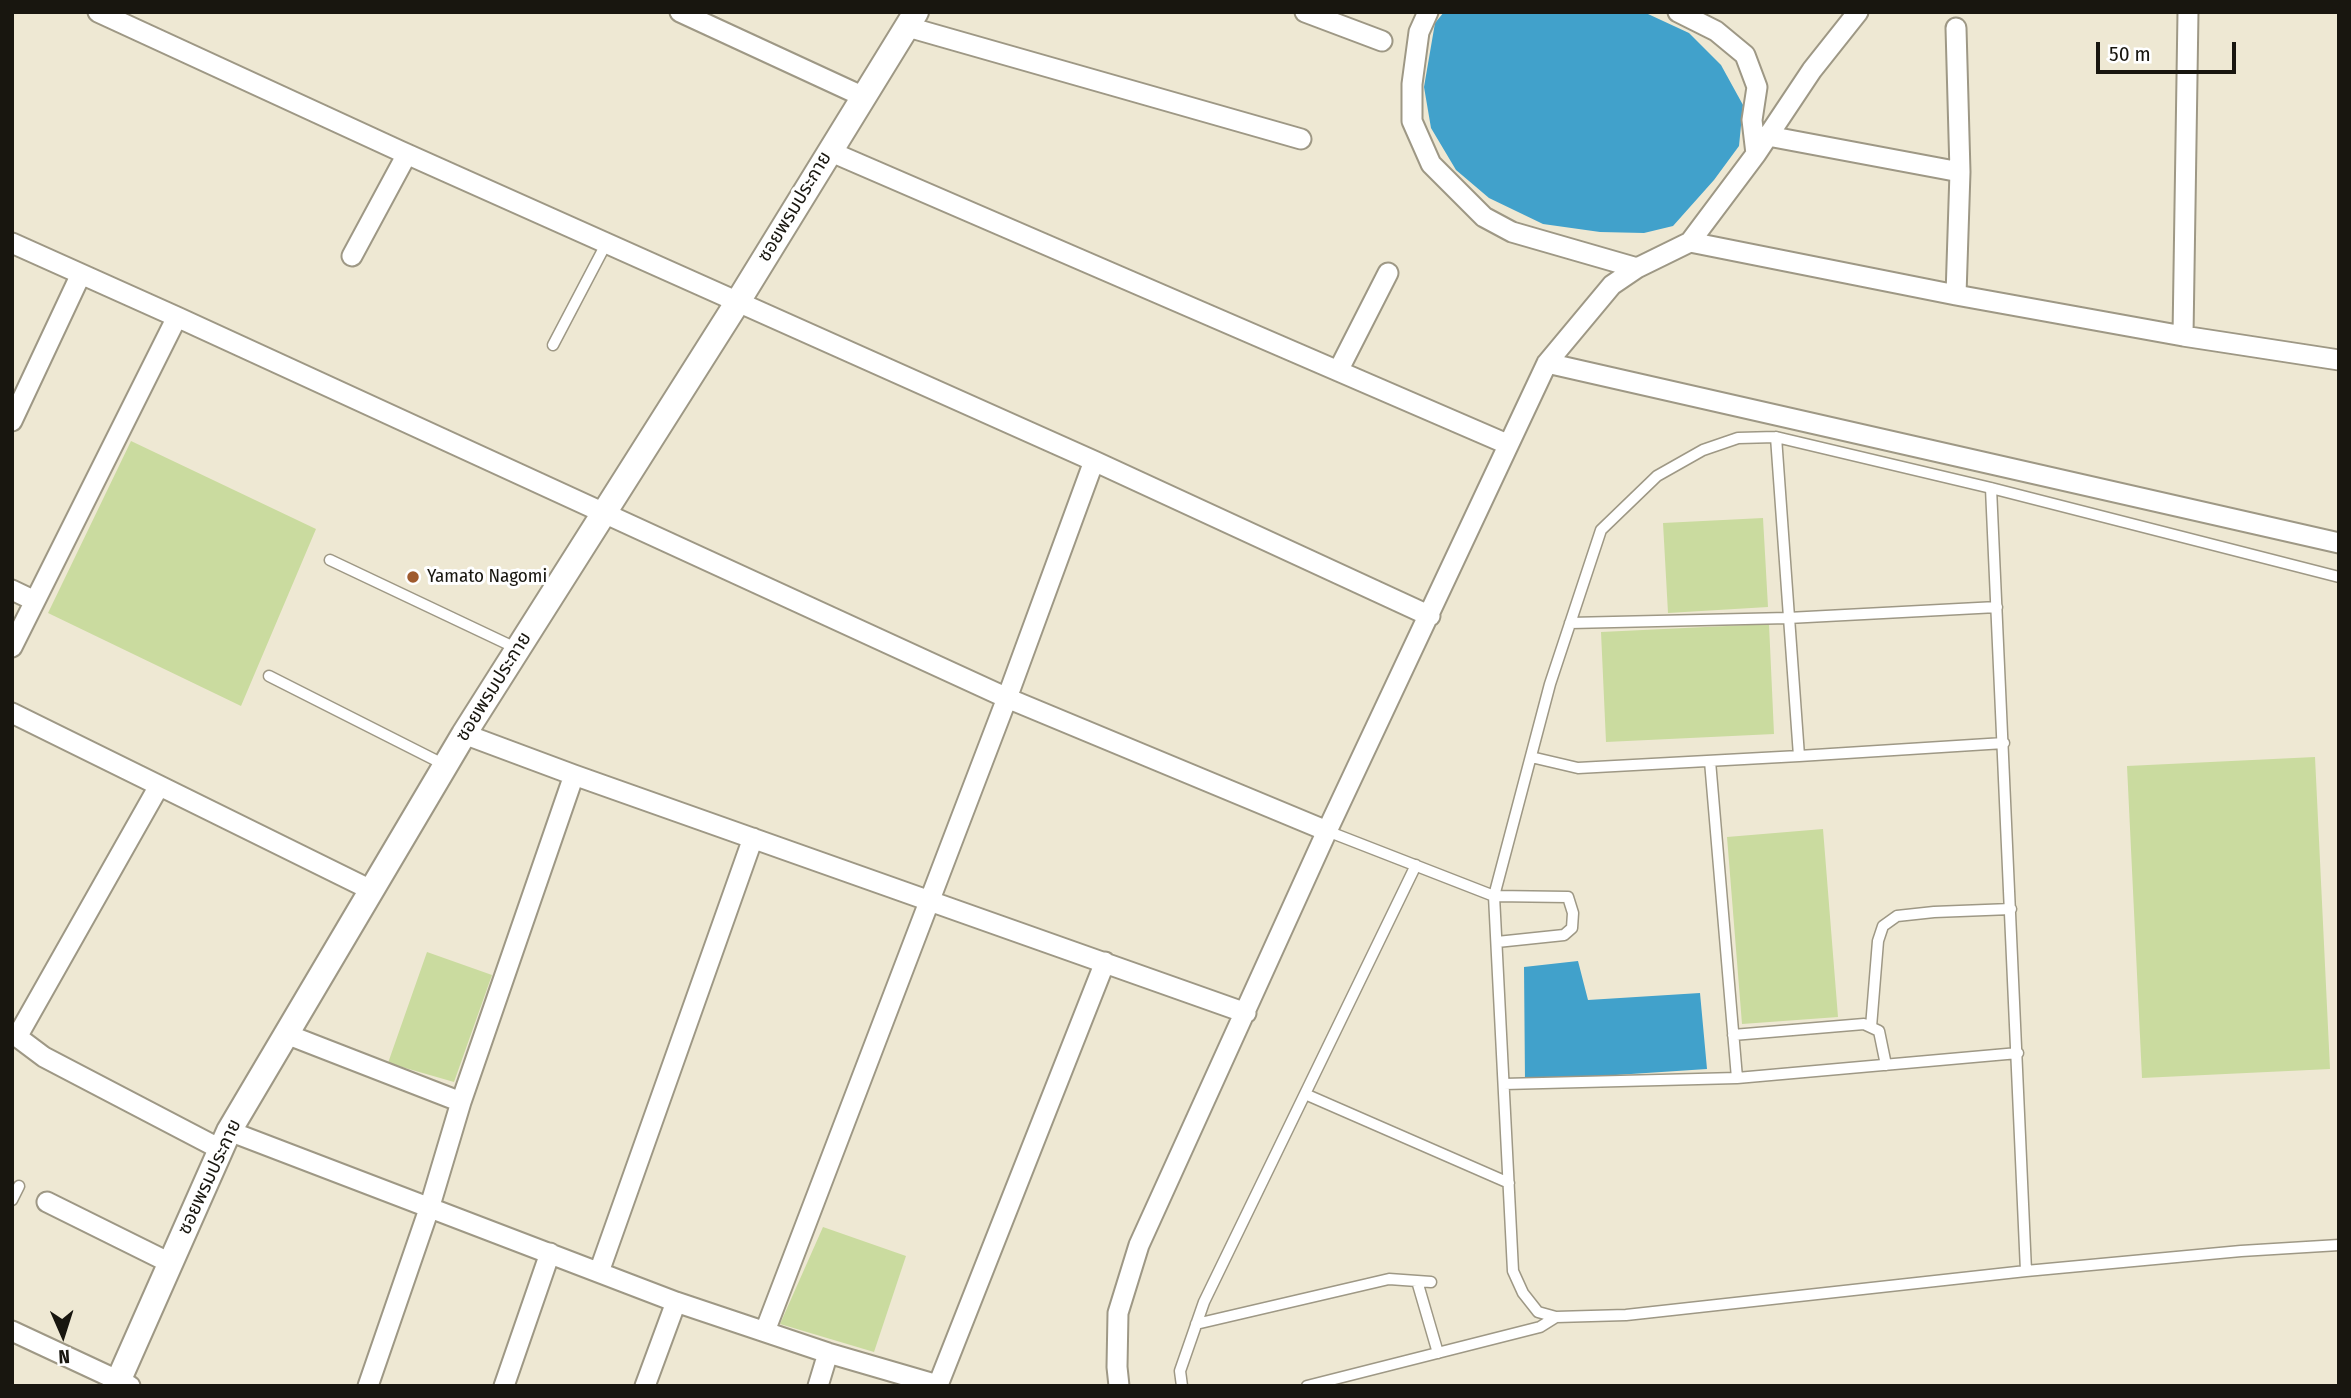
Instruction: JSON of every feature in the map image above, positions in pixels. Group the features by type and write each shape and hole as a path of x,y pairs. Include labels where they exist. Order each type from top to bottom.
{"street":[{"path":"98,12 606,244 1094,461 1430,616"},
{"path":"680,12 864,97"},
{"path":"1305,12 1382,41"},
{"path":"1428,12 1419,32 1412,84 1412,121 1431,163 1484,216 1512,232 1637,268"},
{"path":"1678,12 1716,31 1745,55 1757,88 1752,120 1756,154"},
{"path":"1119,1386 1118,1313 1139,1245 1327,831 1547,363 1612,285 1637,268 1690,242 1756,154 1812,70 1858,12"},
{"path":"2183,336 2188,12"},
{"path":"912,20 1301,139"},
{"name":"ซอยพรมประกาย","path":"122,1384 170,1263 225,1140 286,1034 464,734 737,303 912,20"},
{"path":"1956,28 1960,172 1956,295"},
{"path":"1768,136 1960,172"},
{"path":"829,151 1507,444"},
{"path":"352,256 407,154"},
{"path":"1690,242 1956,295 2183,336 2339,360"},
{"path":"12,243 1007,698 1327,831"},
{"path":"1339,371 1388,273"},
{"path":"12,421 81,274"},
{"path":"12,647 177,317"},
{"path":"1547,363 2339,543"},
{"path":"765,1331 1007,698 1094,461"},
{"path":"12,590 35,601"},
{"path":"12,713 371,890"},
{"path":"464,734 1245,1013"},
{"path":"368,1386 429,1209 461,1102 574,775"},
{"path":"159,786 15,1035 44,1056 225,1140 429,1209 676,1301 828,1353 938,1385 1105,962"},
{"path":"599,1272 753,838"},
{"path":"286,1034 461,1102"},
{"path":"47,1202 170,1263"},
{"path":"504,1386 550,1253"},
{"path":"645,1386 676,1301"},
{"path":"12,1331 122,1384"},
{"path":"818,1386 828,1353"}],"lane":[{"path":"552,345 606,244"},
{"path":"1776,437 1799,756"},
{"path":"2339,577 1991,488 1776,437 1738,438 1703,450 1657,476 1601,530 1550,684 1494,896 1513,1271 1523,1293 1538,1312 1556,1317 1626,1315 2026,1271 2241,1251 2339,1245"},
{"path":"1991,488 2026,1271"},
{"path":"330,559 518,649"},
{"path":"1570,623 1788,618 1997,607"},
{"path":"269,676 446,765"},
{"path":"1531,757 1578,768 2004,743"},
{"path":"1710,761 1737,1078"},
{"path":"1327,831 1494,896 1568,897 1573,913 1572,928 1564,935 1497,942"},
{"path":"1182,1386 1180,1371 1204,1302 1416,865"},
{"path":"1871,1027 1878,941 1883,926 1897,916 2011,909"},
{"path":"1733,1035 1864,1024 1879,1031 1886,1065"},
{"path":"1504,1084 1737,1078 2018,1053"},
{"path":"1305,1094 1508,1183"},
{"path":"12,1200 19,1186"},
{"path":"1196,1324 1389,1279 1432,1282"},
{"path":"1417,1281 1438,1353"},
{"path":"1307,1386 1540,1327 1556,1317"}],"green space":[{"path":"131,441 316,529 241,706 48,613"},
{"path":"1763,518 1768,607 1668,613 1663,523"},
{"path":"1769,624 1774,734 1606,742 1601,632"},
{"path":"2315,757 2330,1069 2142,1078 2127,766"},
{"path":"1823,829 1838,1017 1742,1024 1727,837"},
{"path":"427,952 492,975 454,1082 388,1063"},
{"path":"823,1227 906,1256 874,1352 780,1324"}],"water":[{"path":"1444,12 1648,14 1689,33 1721,65 1743,105 1739,146 1714,180 1673,226 1644,233 1600,232 1543,224 1489,198 1456,170 1431,128 1424,87 1435,23"},
{"path":"1578,961 1588,1000 1700,993 1707,1069 1525,1081 1524,967"}],"place":[{"name":"Yamato Nagomi","path":"413,577"}]}
